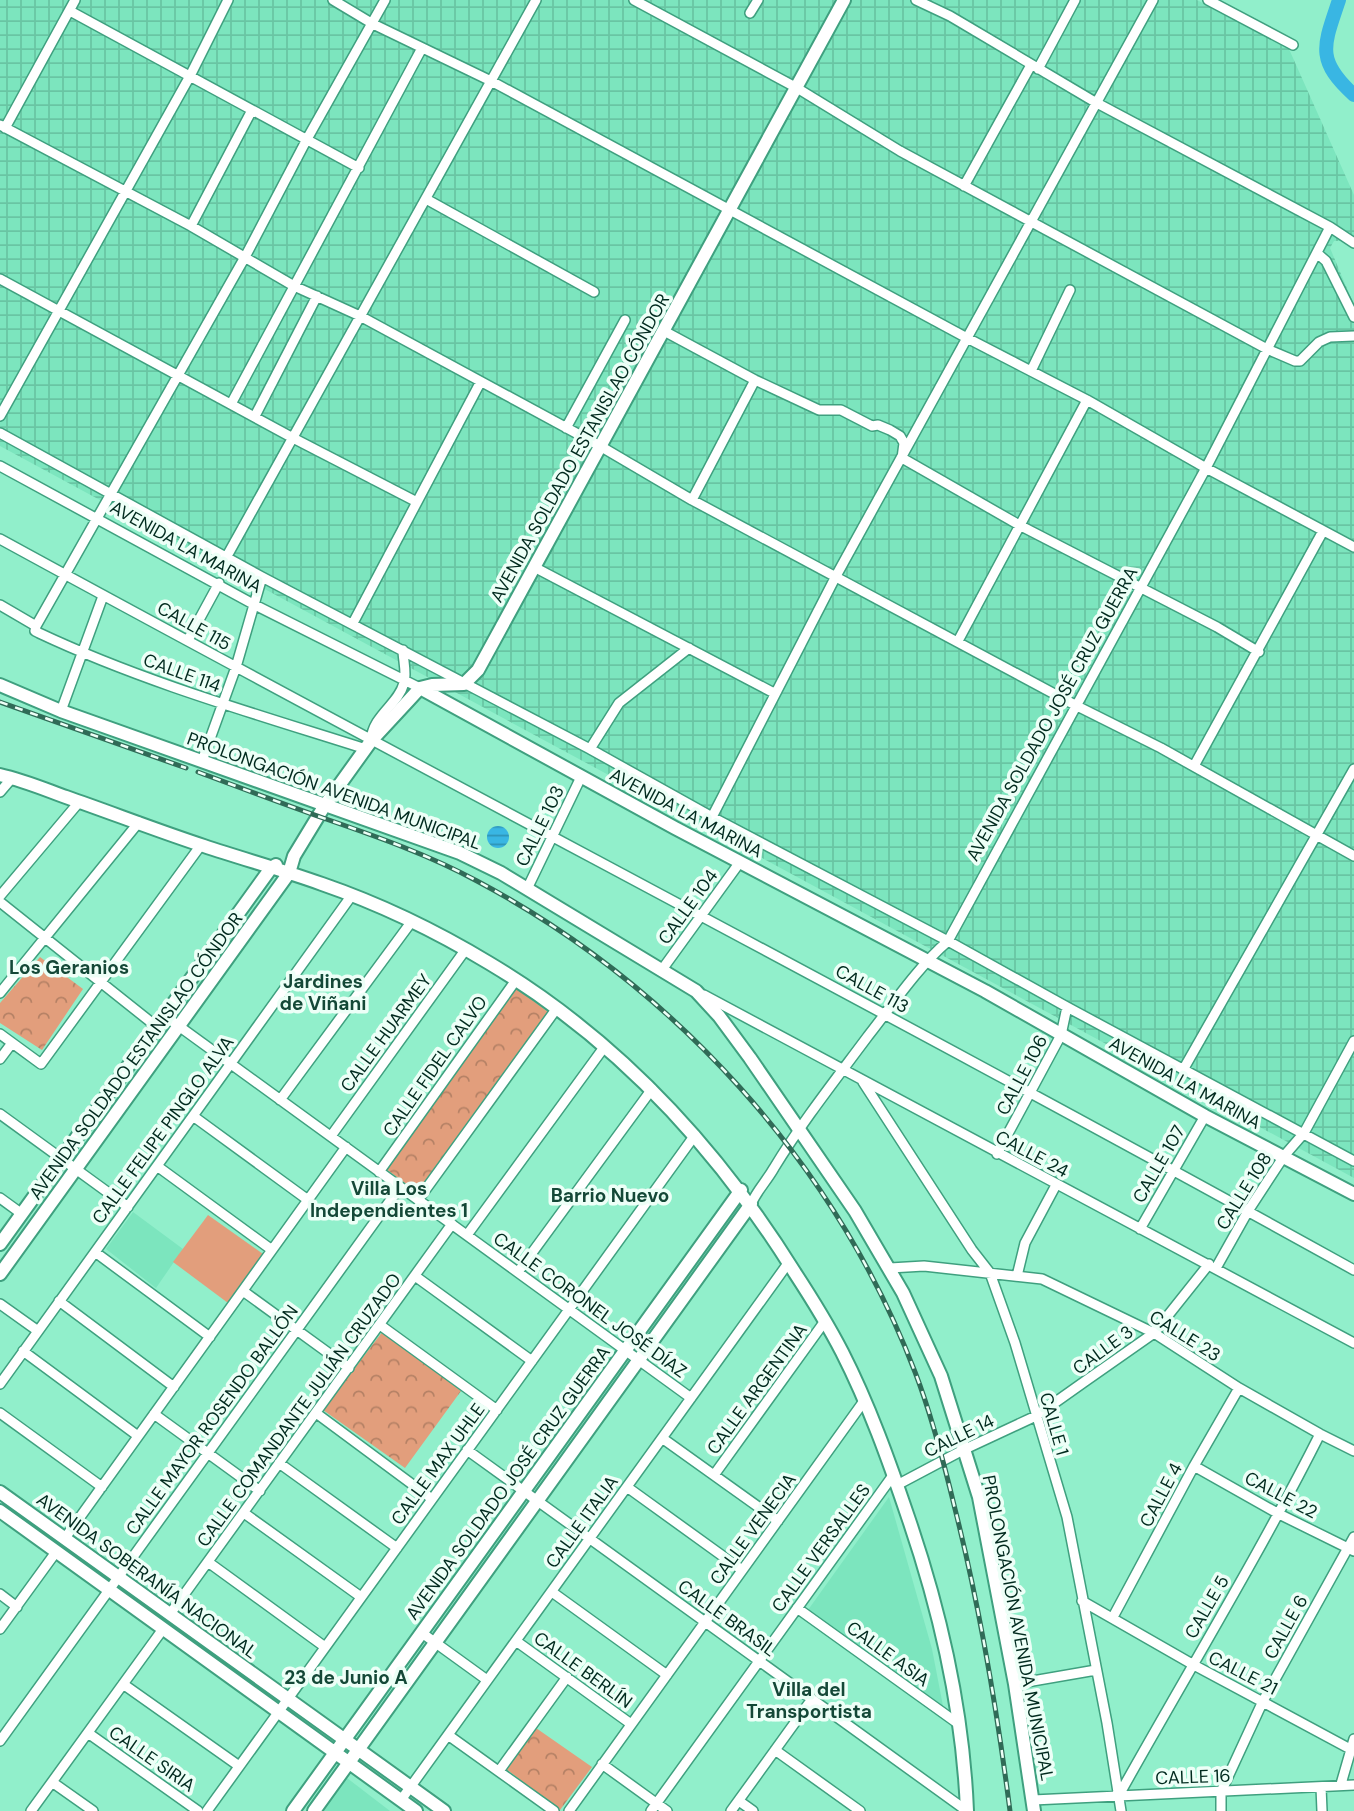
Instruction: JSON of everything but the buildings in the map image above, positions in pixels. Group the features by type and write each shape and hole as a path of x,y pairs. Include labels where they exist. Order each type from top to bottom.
{"street":[{"path":"75,0 2,127 191,226 294,286 360,316 600,446 692,500 1194,766 1354,856"},
{"path":"0,416 190,76 228,0"},
{"path":"333,0 373,24 491,81 1087,400 1206,468 1354,547"},
{"path":"36,626 245,257 385,0"},
{"path":"227,556 536,0"},
{"path":"634,0 797,88 900,151 1268,349 1300,361 1319,342 1330,337 1354,336"},
{"path":"750,13 758,0"},
{"name":"AVENIDA SOLDADO ESTANISLAO CÓNDOR","path":"464,684 478,670 844,0"},
{"path":"916,0 950,16 1096,102 1330,227 1354,243"},
{"path":"964,186 1075,0"},
{"path":"712,817 836,576 1153,0"},
{"path":"1208,0 1293,45"},
{"path":"70,10 359,168"},
{"path":"231,404 422,48"},
{"path":"191,226 252,110"},
{"path":"426,199 594,292"},
{"name":"AVENIDA SOLDADO JOSÉ CRUZ GUERRA","path":"314,1811 751,1204 758,1188 770,1175 799,1129 926,961 948,941 1206,468 1330,227"},
{"path":"1318,254 1326,261 1354,317"},
{"path":"0,279 417,502"},
{"path":"1031,371 1070,290"},
{"path":"254,416 317,296"},
{"path":"566,428 625,320"},
{"path":"664,331 755,380 820,410 841,410 872,426 878,425 890,430 900,436 904,443 902,458"},
{"path":"692,500 755,380"},
{"path":"353,623 480,383"},
{"path":"958,641 1087,400"},
{"name":"AVENIDA LA MARINA","path":"0,433 262,577 590,749 1354,1161"},
{"path":"902,458 1021,526 1259,652"},
{"name":"AVENIDA LA MARINA","path":"0,466 985,991 1205,1116 1354,1195"},
{"path":"1194,766 1259,652 1323,531"},
{"name":"CALLE 115","path":"0,539 188,640 369,745"},
{"path":"534,568 774,693"},
{"path":"202,761 236,667 262,577"},
{"path":"188,640 219,583"},
{"path":"61,711 103,596"},
{"name":"CALLE 114","path":"0,605 36,626 39,634 82,653 223,704 369,745"},
{"path":"590,749 619,703 689,648"},
{"path":"369,745 376,723 401,691 405,681 403,650"},
{"path":"420,688 464,684"},
{"name":"PROLONGACIÓN AVENIDA MUNICIPAL","path":"0,685 61,711 460,853 527,889 696,991 719,1016 855,1211 890,1268 941,1376 979,1497 1015,1684 1033,1806"},
{"name":"AVENIDA SOLDADO ESTANISLAO CÓNDOR","path":"0,1274 289,873 294,856 325,805 369,745 420,688"},
{"name":"CALLE 113","path":"369,745 552,835 1354,1270"},
{"path":"1183,1070 1354,769"},
{"path":"0,792 6,776 352,895 412,921 516,979 605,1046 652,1089 695,1135 751,1204 825,1321 864,1401 896,1479 928,1575 942,1628 960,1726 966,1772 967,1811"},
{"name":"CALLE 103","path":"527,889 581,777"},
{"path":"0,896 80,801"},
{"path":"0,993 139,822"},
{"path":"0,1034 41,1065 201,845"},
{"name":"AVENIDA SOLDADO ESTANISLAO CÓNDOR","path":"0,1244 271,868 294,856"},
{"name":"CALLE 104","path":"661,971 740,862"},
{"name":"CALLE FELIPE PINGLO ALVA","path":"0,1384 352,895"},
{"name":"CALLE CORONEL JOSÉ DÍAZ","path":"0,902 101,982 161,1021 179,1026 691,1398"},
{"path":"280,1100 412,921"},
{"name":"CALLE HUARMEY","path":"331,1136 466,949"},
{"name":"CALLE FIDEL CALVO","path":"379,1171 516,979"},
{"name":"CALLE 24","path":"696,991 1354,1343"},
{"name":"CALLE 106","path":"998,1154 1060,1035 1067,1007"},
{"path":"418,1200 557,1008"},
{"name":"CALLE 108","path":"1154,1333 1212,1266 1284,1156 1304,1133 1354,1041"},
{"path":"0,1059 12,1043"},
{"path":"467,1235 605,1046"},
{"name":"CALLE 1","path":"863,1082 972,1250 990,1273 1015,1343 1067,1517 1121,1811"},
{"path":"518,1272 652,1089"},
{"path":"0,1114 128,1207"},
{"path":"193,1116 308,1200"},
{"name":"CALLE 107","path":"1140,1229 1205,1116"},
{"name":"CALLE MAX UHLE","path":"207,1811 695,1135"},
{"path":"65,1538 346,1147"},
{"path":"157,1166 272,1250"},
{"path":"1017,1276 1025,1243 1056,1185"},
{"name":"CALLE MAYOR ROSENDO BALLÓN","path":"0,1741 400,1187"},
{"path":"741,1190 758,1188"},
{"name":"AVENIDA SOLDADO JOSÉ CRUZ GUERRA","path":"293,1811 741,1190"},
{"path":"0,1198 22,1214"},
{"name":"CALLE COMANDANTE JULIÁN CRUZADO","path":"170,1614 452,1224"},
{"path":"95,1252 210,1337"},
{"name":"CALLE ITALIA","path":"401,1800 789,1262"},
{"name":"CALLE 23","path":"890,1268 925,1266 1042,1279 1154,1333 1239,1388 1354,1451"},
{"path":"415,1276 533,1360"},
{"path":"243,1291 349,1368"},
{"path":"60,1301 174,1387"},
{"path":"0,1304 38,1331"},
{"name":"CALLE ARGENTINA","path":"714,1475 825,1321"},
{"path":"380,1325 497,1410"},
{"name":"CALLE 3","path":"1036,1416 1154,1333"},
{"path":"23,1351 138,1436"},
{"name":"CALLE 4","path":"1113,1617 1239,1388"},
{"name":"CALLE VENECIA","path":"569,1811 864,1401"},
{"path":"0,1413 102,1487"},
{"path":"316,1413 432,1499"},
{"path":"154,1414 260,1491"},
{"name":"CALLE 14","path":"896,1479 1036,1416"},
{"name":"CALLE 5","path":"1119,1795 1279,1514 1320,1434"},
{"path":"662,1438 778,1521"},
{"name":"CALLE BRASIL","path":"467,1450 967,1811"},
{"path":"279,1463 397,1548"},
{"name":"CALLE 22","path":"1194,1466 1279,1514 1351,1549"},
{"name":"CALLE VERSALLES","path":"654,1807 797,1608 896,1479"},
{"path":"627,1487 742,1570"},
{"name":"AVENIDA SOBERANÍA NACIONAL","path":"0,1492 444,1811"},
{"name":"AVENIDA SOBERANÍA NACIONAL","path":"0,1511 416,1811"},
{"path":"244,1513 361,1597"},
{"name":"CALLE 6","path":"1221,1811 1221,1793 1263,1701 1351,1549 1354,1536"},
{"path":"0,1629 56,1552"},
{"path":"208,1562 325,1647"},
{"path":"551,1592 667,1675"},
{"path":"0,1594 17,1606"},
{"name":"CALLE 21","path":"1082,1601 1352,1750"},
{"name":"CALLE ASIA","path":"797,1608 960,1726"},
{"path":"31,1811 163,1629"},
{"path":"422,1633 488,1680"},
{"name":"CALLE BERLÍN","path":"516,1641 632,1724"},
{"path":"1015,1684 1096,1670"},
{"path":"499,1771 567,1677"},
{"path":"123,1684 239,1766"},
{"path":"731,1811 812,1699"},
{"name":"CALLE SIRIA","path":"88,1733 198,1811"},
{"path":"448,1735 554,1811"},
{"path":"1341,1784 1354,1740"},
{"path":"775,1750 860,1811"},
{"path":"602,1764 654,1807 667,1811"},
{"path":"52,1782 93,1811"},
{"name":"CALLE 16","path":"1033,1806 1119,1795 1221,1793 1354,1785"},
{"path":"1321,1787 1322,1811"},
{"path":"739,1801 753,1811"}],"shaded area":[{"path":"0,0 1197,0 1289,49 1354,195 1354,241 1334,241 1330,248 1354,305 1354,1178 0,446"},
{"path":"133,1212 183,1249 156,1288 106,1249"},
{"path":"889,1497 932,1649 943,1706 808,1610"},
{"path":"347,1778 390,1811 323,1811"}],"green space":[{"path":"40,957 83,989 42,1050 0,1023 0,1003"},
{"path":"515,987 548,1012 417,1192 386,1169"},
{"path":"208,1215 263,1254 228,1303 173,1262"},
{"path":"383,1331 461,1391 405,1468 323,1410"},
{"path":"536,1728 592,1767 560,1810 506,1769"}],"water":[{"path":"498,826 506,829 509,837 506,845 498,848 490,845 487,837 490,829"}],"waterway":[{"path":"1339,0 1326,51 1333,72 1354,95"}],"railway":[{"path":"0,702 186,768"},
{"path":"198,772 422,855 477,881 549,924 617,973 681,1027 740,1088 793,1152 841,1222 881,1295 927,1406 964,1546 980,1621 1010,1811"}],"district":[{"name":"Los Geranios","path":"69,967"},
{"name":"Jardines de Viñani","path":"323,992"},
{"name":"Barrio Nuevo","path":"610,1195"},
{"name":"Villa Los Independientes 1","path":"389,1199"},
{"name":"23 de Junio A","path":"346,1677"},
{"name":"Villa del Transportista","path":"809,1700"}]}
